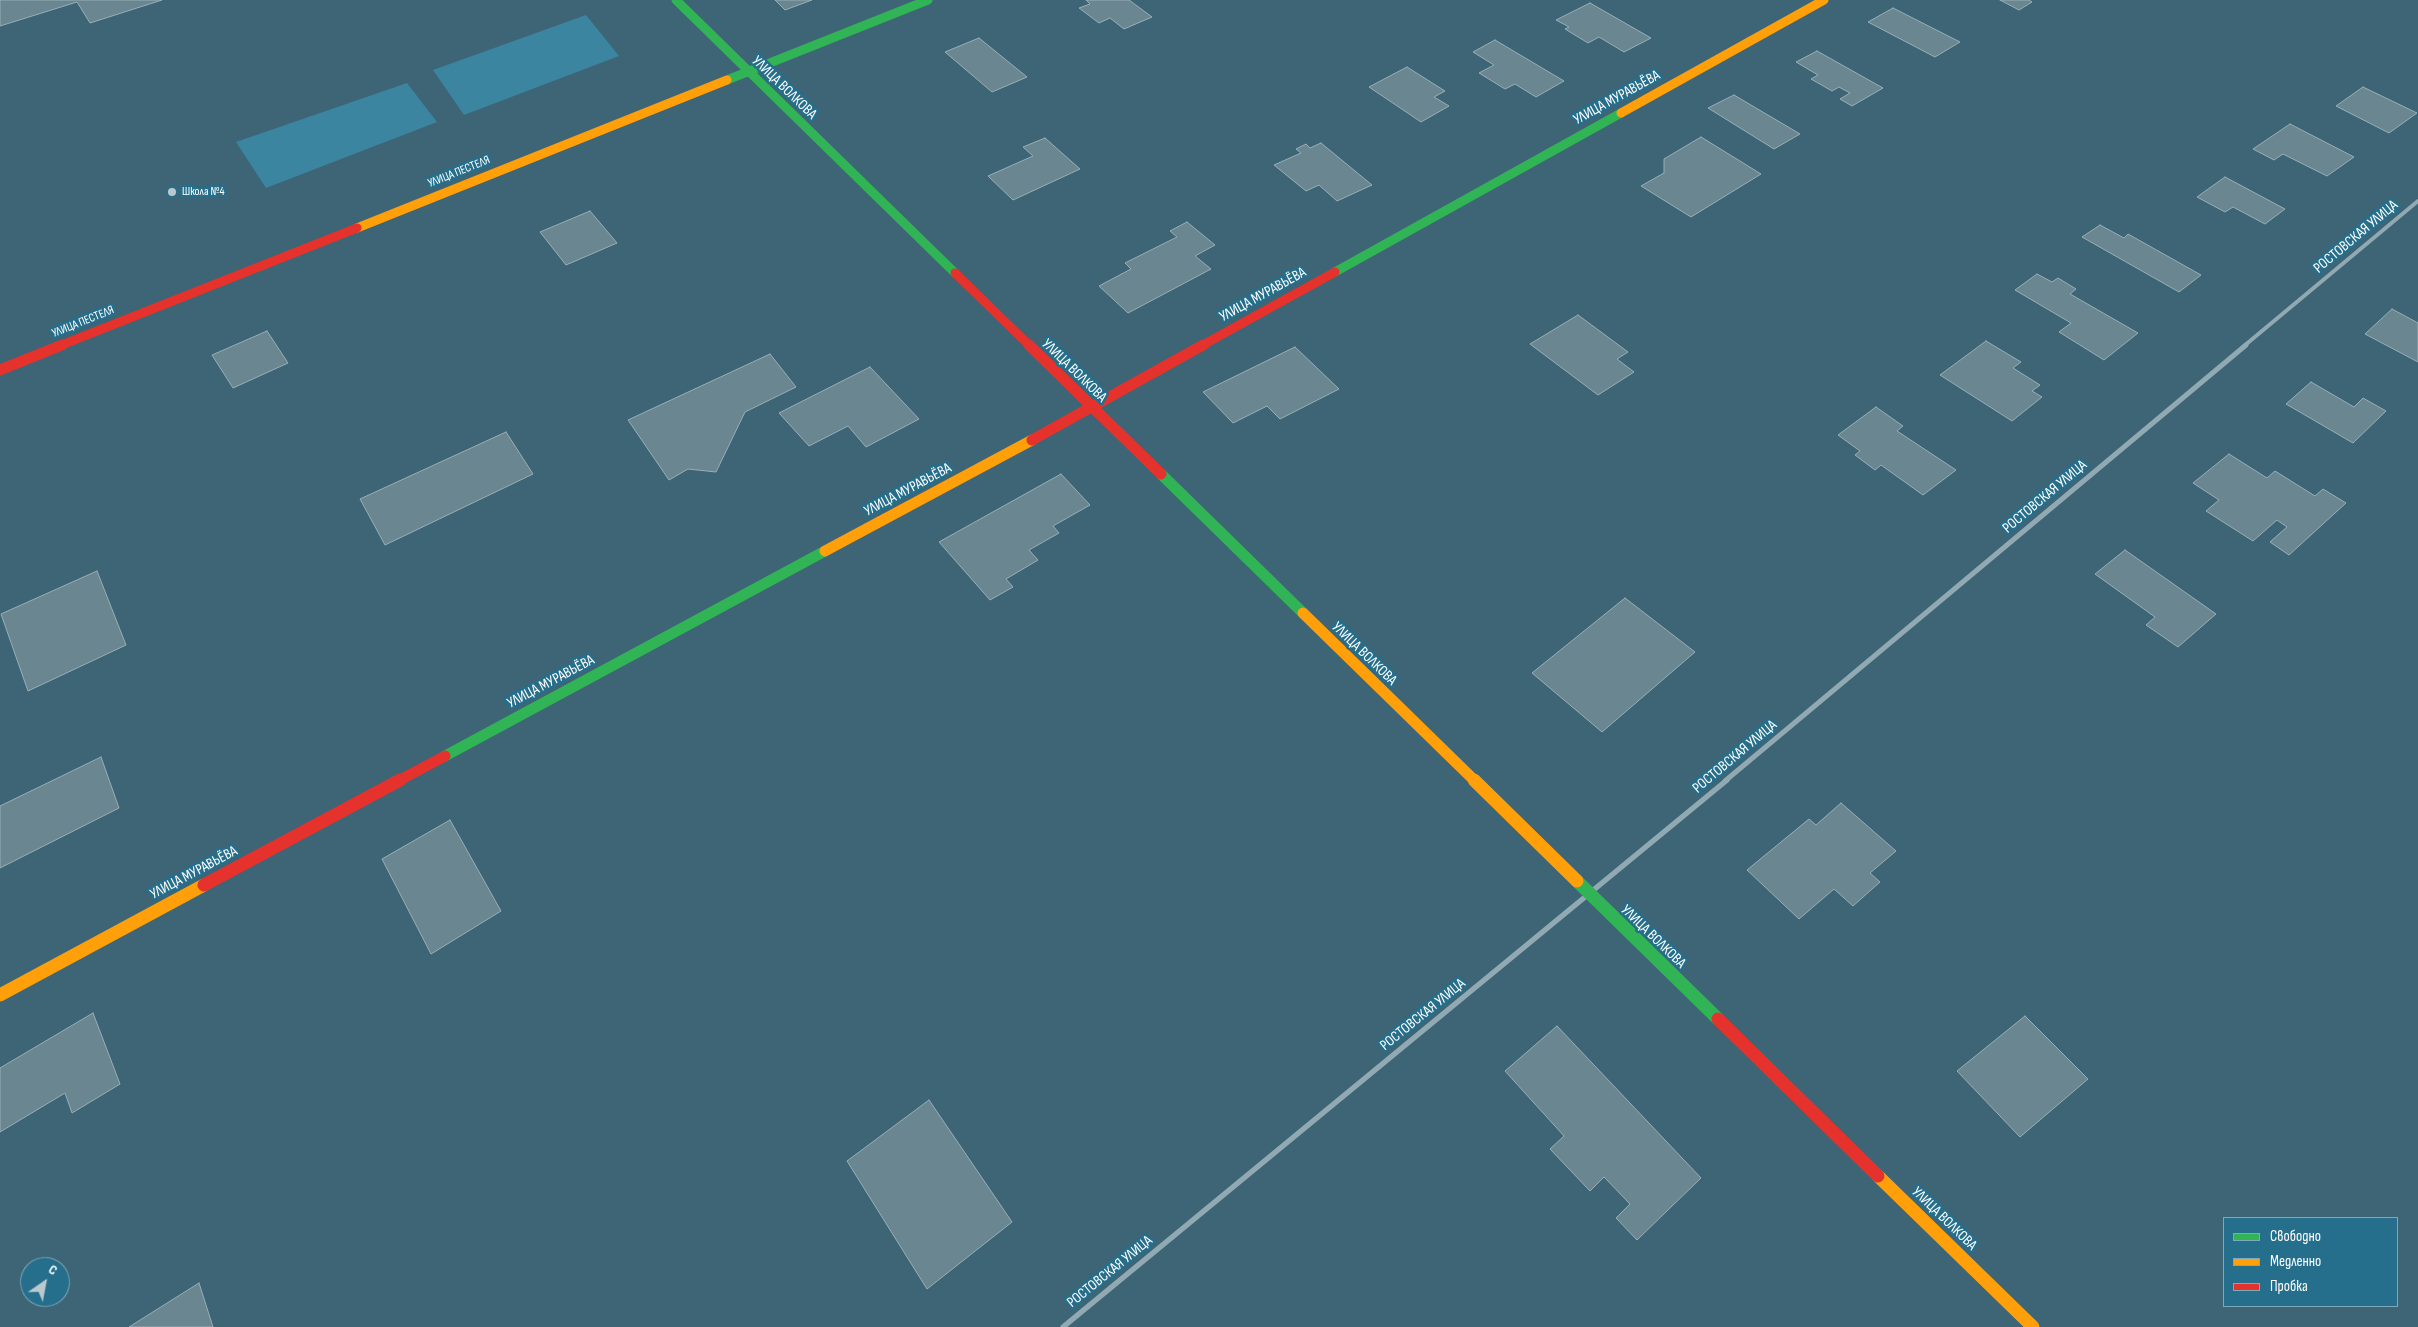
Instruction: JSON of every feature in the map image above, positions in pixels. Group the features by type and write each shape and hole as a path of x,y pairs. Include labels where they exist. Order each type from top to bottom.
{"street":[{"name":"УЛИЦА ВОЛКОВА","path":"676,0 747,72 2033,1327"},
{"name":"УЛИЦА ПЕСТЕЛЯ","path":"0,370 928,0"},
{"name":"УЛИЦА МУРАВЬЁВА","path":"0,995 1091,408 1824,0"},
{"name":"РОСТОВСКАЯ УЛИЦА","path":"1063,1327 1589,895 2418,201"}],"shaded area":[{"path":"586,15 619,56 464,115 433,70"},
{"path":"407,83 437,122 266,188 236,142"}],"building":[{"path":"0,0 162,0 90,23 77,2 0,26"},
{"path":"775,0 812,0 785,10"},
{"path":"1086,0 1129,0 1152,17 1124,29 1110,18 1099,23 1079,8 1090,4"},
{"path":"2000,0 2029,0 2032,2 2019,10"},
{"path":"1590,3 1651,38 1624,52 1599,37 1588,43 1565,29 1569,27 1556,20"},
{"path":"1893,8 1960,42 1935,57 1868,22"},
{"path":"979,38 1027,77 992,92 945,52"},
{"path":"1495,40 1564,81 1536,97 1515,84 1505,89 1479,73 1494,65 1473,52"},
{"path":"1817,51 1883,88 1852,106 1840,99 1850,93 1839,87 1832,91 1811,79 1818,75 1796,62"},
{"path":"1407,67 1445,91 1434,97 1449,106 1421,122 1369,87"},
{"path":"2363,87 2417,113 2389,133 2336,106"},
{"path":"1734,95 1800,134 1774,149 1708,108"},
{"path":"2290,124 2354,157 2327,176 2283,154 2274,160 2253,149"},
{"path":"1701,137 1761,174 1691,217 1641,186 1664,173 1664,159"},
{"path":"1045,138 1080,169 1013,200 988,176 1033,156 1023,147"},
{"path":"1321,143 1372,185 1337,201 1319,185 1306,191 1274,165 1301,153 1296,149 1306,144 1310,148"},
{"path":"2225,177 2285,209 2265,224 2233,207 2225,212 2197,197"},
{"path":"590,211 617,243 566,265 540,232"},
{"path":"1187,222 1215,245 1195,256 1211,269 1128,313 1099,286 1131,269 1125,263 1177,237 1170,231"},
{"path":"2100,225 2124,238 2128,234 2201,275 2179,292 2082,237"},
{"path":"2037,274 2052,282 2058,278 2076,289 2070,294 2138,333 2104,360 2059,332 2071,323 2015,290"},
{"path":"2392,309 2418,323 2418,362 2365,334"},
{"path":"1578,315 1628,352 1617,359 1634,372 1598,395 1530,344"},
{"path":"267,331 288,363 233,388 212,355"},
{"path":"1986,341 2021,362 2013,368 2040,385 2032,391 2042,397 2012,421 1940,375"},
{"path":"1295,347 1339,389 1280,419 1267,406 1233,423 1203,392"},
{"path":"770,354 796,387 745,412 716,472 688,469 669,480 628,420"},
{"path":"870,367 919,419 866,447 848,426 809,446 779,413"},
{"path":"2311,382 2354,407 2363,398 2386,411 2353,443 2286,404"},
{"path":"1876,407 1903,426 1897,431 1956,470 1923,495 1881,465 1875,470 1855,455 1860,451 1838,435"},
{"path":"506,432 533,474 385,545 360,499"},
{"path":"2229,454 2267,478 2275,471 2315,496 2323,489 2346,503 2289,555 2270,542 2287,527 2277,520 2253,541 2206,511 2219,500 2193,483"},
{"path":"1061,474 1090,505 1053,526 1059,533 1029,550 1038,560 1006,579 1013,587 990,600 939,542"},
{"path":"2125,550 2216,614 2178,647 2146,625 2155,617 2095,574"},
{"path":"97,571 126,645 28,691 1,614"},
{"path":"1625,598 1695,652 1602,732 1532,673"},
{"path":"101,757 119,808 0,868 0,806"},
{"path":"1841,803 1896,851 1870,873 1880,882 1853,906 1834,889 1799,919 1747,870 1809,819 1816,825"},
{"path":"450,820 501,911 431,954 382,859"},
{"path":"93,1013 120,1084 72,1113 65,1093 0,1132 0,1068"},
{"path":"2025,1016 2088,1079 2020,1137 1957,1071"},
{"path":"1557,1026 1701,1178 1637,1240 1616,1218 1630,1204 1604,1177 1590,1191 1550,1149 1564,1136 1505,1071"},
{"path":"929,1100 1012,1222 927,1289 847,1161"},
{"path":"199,1283 213,1327 129,1327"}],"traffic: fast":[{"path":"676,0 955,273"},
{"path":"727,80 928,0"},
{"path":"1335,272 1621,113"},
{"path":"1161,474 1303,613"},
{"path":"445,756 825,551"},
{"path":"1577,881 1718,1019"}],"traffic: slow":[{"path":"1621,113 1824,0"},
{"path":"357,228 727,80"},
{"path":"825,551 1032,440"},
{"path":"1303,613 1577,881"},
{"path":"0,995 204,885"},
{"path":"1878,1176 2033,1327"}],"traffic: jam":[{"path":"0,370 357,228"},
{"path":"1032,440 1335,272"},
{"path":"955,273 1161,474"},
{"path":"204,885 445,756"},
{"path":"1718,1019 1878,1176"}],"place":[{"name":"Школа №4","path":"172,192"}]}
